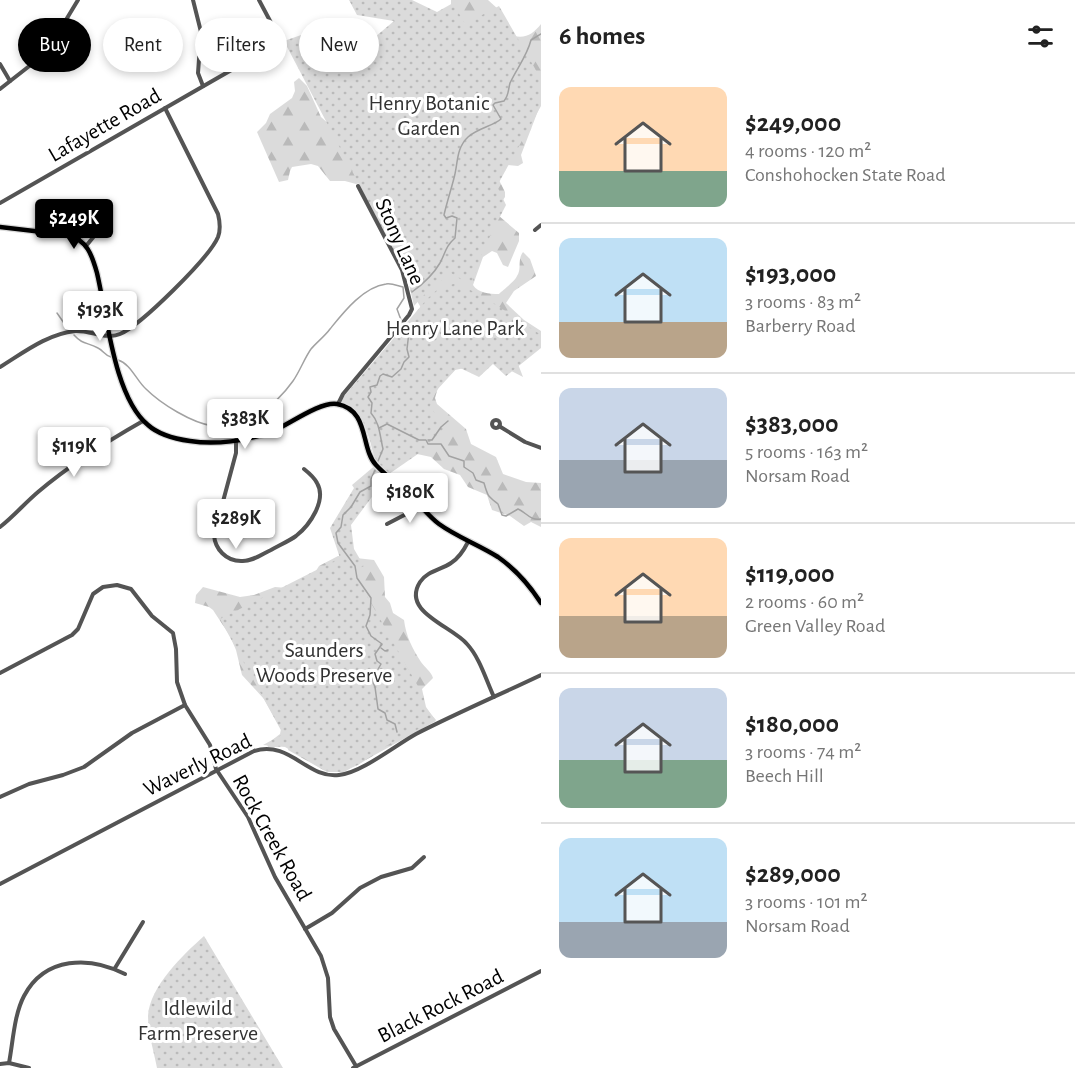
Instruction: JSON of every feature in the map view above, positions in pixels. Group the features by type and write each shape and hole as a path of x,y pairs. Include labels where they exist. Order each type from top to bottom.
{"main road":[{"path":"0,227 68,235 78,239 86,246 97,273 119,373 143,421 155,430 181,440 205,443 236,440 267,434 325,405 338,404 350,410 360,422 374,463 436,522 502,560 530,586 541,603"}],"street":[{"path":"0,89 46,52 78,0"},
{"path":"193,0 201,32 198,73 203,86"},
{"name":"Lafayette Road","path":"0,203 277,43 278,34 259,0"},
{"path":"0,64 10,81"},
{"path":"0,367 36,345 65,333 87,331 111,337 128,330 143,319 197,264 213,244 219,233 218,214 165,108"},
{"name":"Stony Lane","path":"338,404 343,393 409,315 411,309 402,270 358,186"},
{"path":"86,246 100,229 111,222"},
{"path":"535,230 541,225"},
{"path":"0,527 39,491 90,452 143,421"},
{"path":"500,426 525,442 541,448"},
{"path":"236,440 236,453 214,535 218,548 232,560 254,559 289,540 308,525 320,494 318,483 304,470"},
{"path":"387,524 412,511 419,504"},
{"path":"468,542 452,563 429,573 421,580 416,590 416,600 424,612 468,645 494,697"},
{"name":"Rock Creek Road","path":"0,673 72,635 78,629 93,594 103,587 117,585 131,589 152,616 173,633 177,682 184,705 210,745 216,770 248,817 275,878 326,967 328,1005 334,1028 355,1067"},
{"name":"Waverly Road","path":"0,884 254,751 272,748 289,754 317,771 329,775 342,775 360,768 428,728 541,675"},
{"path":"0,797 29,784 84,767 132,733 184,705"},
{"path":"305,929 332,913 360,888 381,877 409,869 424,857"},
{"path":"115,968 142,922"},
{"path":"9,1063 22,1001 39,977 65,963 87,961 115,968 125,974"},
{"name":"Black Rock Road","path":"355,1067 541,971"},
{"path":"0,1064 9,1063 29,1068"}],"green space":[{"name":"Henry Botanic Garden","path":"349,0 412,0 437,12 453,3 465,24 499,6 541,79 541,106 497,186 506,205 483,250 471,286 451,273 414,306 407,276 300,72 379,72 379,34 394,21 357,15"},
{"name":"Henry Lane Park","path":"451,0 488,0 498,9 514,36 522,37 529,34 541,24 541,103 521,155 523,163 518,166 507,165 499,180 505,197 499,206 499,216 519,233 519,241 508,267 503,265 497,253 492,251 483,257 473,285 481,291 499,294 517,276 523,252 530,259 536,276 514,291 506,303 524,320 541,331 541,346 518,364 523,377 494,362 455,370 440,384 435,398 437,404 466,429 471,444 496,457 503,474 526,482 541,483 541,527 531,522 524,526 510,516 492,510 487,495 468,487 460,475 444,469 431,457 417,454 369,431 421,313 420,306 412,293 469,28 451,12"},
{"name":"Henry Botanic Garden","path":"299,36 299,70 287,47 287,40"},
{"path":"299,78 307,86 321,117 330,125 361,183 330,181 318,166 311,164 292,167 288,180 279,182 257,132 266,123 270,114 292,98 295,91 294,82"},
{"name":"Henry Lane Park","path":"457,283 489,300 541,335 541,348 506,376 493,364 479,377 458,367 436,391 430,406 446,429 441,438 389,474 351,525 354,549 364,566 353,571 424,697 424,706 436,720 391,743 358,765 340,772 324,770 285,747 263,745 283,734 220,619 340,558 330,528 354,488 352,485 378,463 361,420 340,401 427,299 439,288"},
{"name":"Saunders Woods Preserve","path":"338,556 374,560 384,577 385,597 393,613 404,620 412,647 433,678 422,689 426,707 436,721 344,772 327,772 288,750 294,729 289,705 284,743 280,747 268,747 267,744 280,734 281,729 264,699 242,675 230,636 213,610 195,603 196,595 203,587 240,597 254,595 275,587 287,588 314,574 319,566"},
{"name":"Idlewild Farm Preserve","path":"204,936 283,1068 157,1068 148,1022 150,1005 169,972"}],"waterway":[{"path":"412,292 434,271 447,247 455,238 457,218 452,216 446,218 444,215 461,146 472,134 501,119 493,105 506,99 510,83 531,40 541,34"},
{"path":"118,360 126,365 152,395 168,407 196,421 213,426 225,426 247,420 278,399 293,381 311,349 347,309 369,290 386,284 403,287 404,298 397,309 401,320"},
{"path":"57,313 66,326"},
{"path":"378,461 383,449 378,426 371,413 372,403 368,397 371,392 370,387 377,385 380,376 383,374 392,377 409,357 407,349 409,332 404,324"},
{"path":"74,335 111,357"},
{"path":"428,440 432,440 448,421"},
{"path":"379,428 387,424 419,440 426,440 428,444 441,444 449,456 464,461 464,467 473,473 476,480 484,483 490,498 498,504 502,515 506,516 518,509 531,518 541,519"},
{"path":"375,470 371,486 360,492 343,515 341,527 336,533 338,543 355,566 357,578 371,598 370,615 366,626 371,636 382,644 375,654 377,661 381,664 372,680 378,709 385,713 387,720 395,724 397,732"},
{"path":"381,648 388,650"}]}
